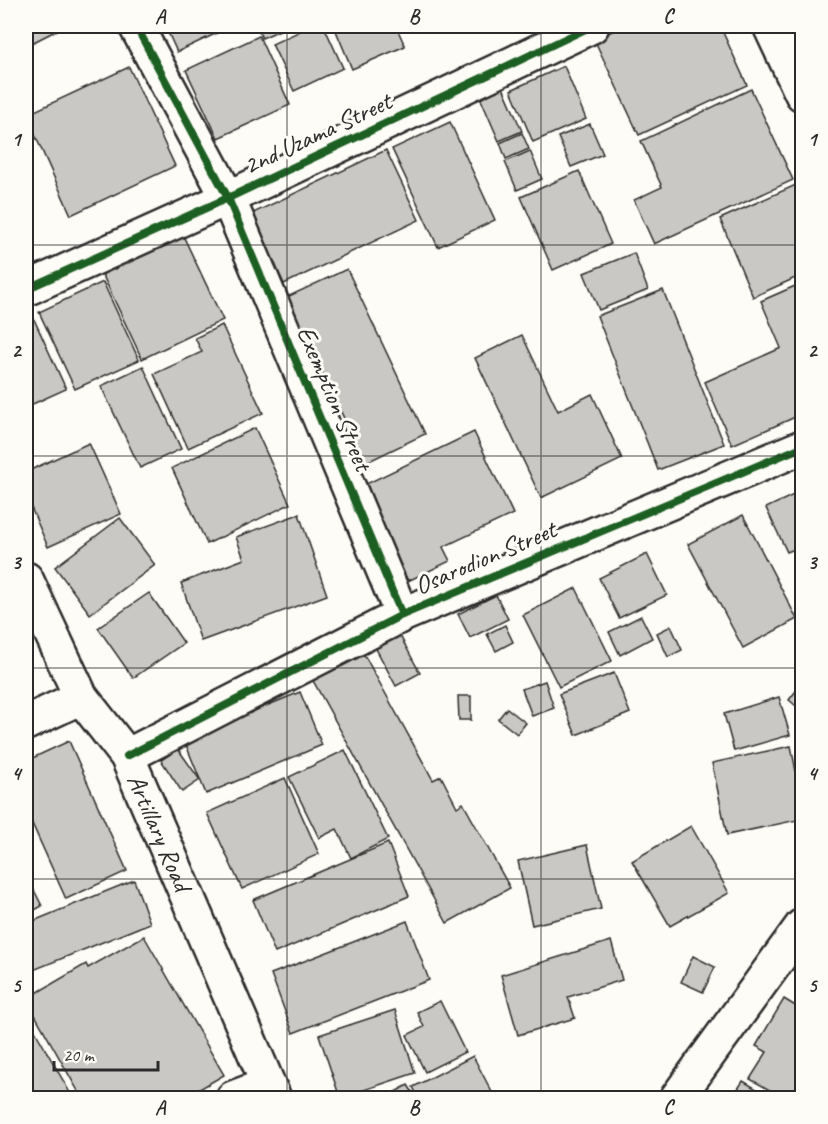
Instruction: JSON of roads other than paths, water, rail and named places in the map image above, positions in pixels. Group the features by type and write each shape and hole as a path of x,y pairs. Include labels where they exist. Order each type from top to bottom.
{"street":[{"name":"Exemption Street","path":"136,26 228,198 402,615"},
{"name":"2nd Uzama Street","path":"26,289 228,198 592,26"},
{"path":"770,26 802,93"},
{"name":"Osarodion Street","path":"127,756 402,615 802,447"},
{"name":"Artillary Road","path":"26,579 81,697 127,756 270,1092"},
{"path":"26,723 81,697"},
{"path":"677,1098 802,926"},
{"path":"233,1098 270,1092"}]}
